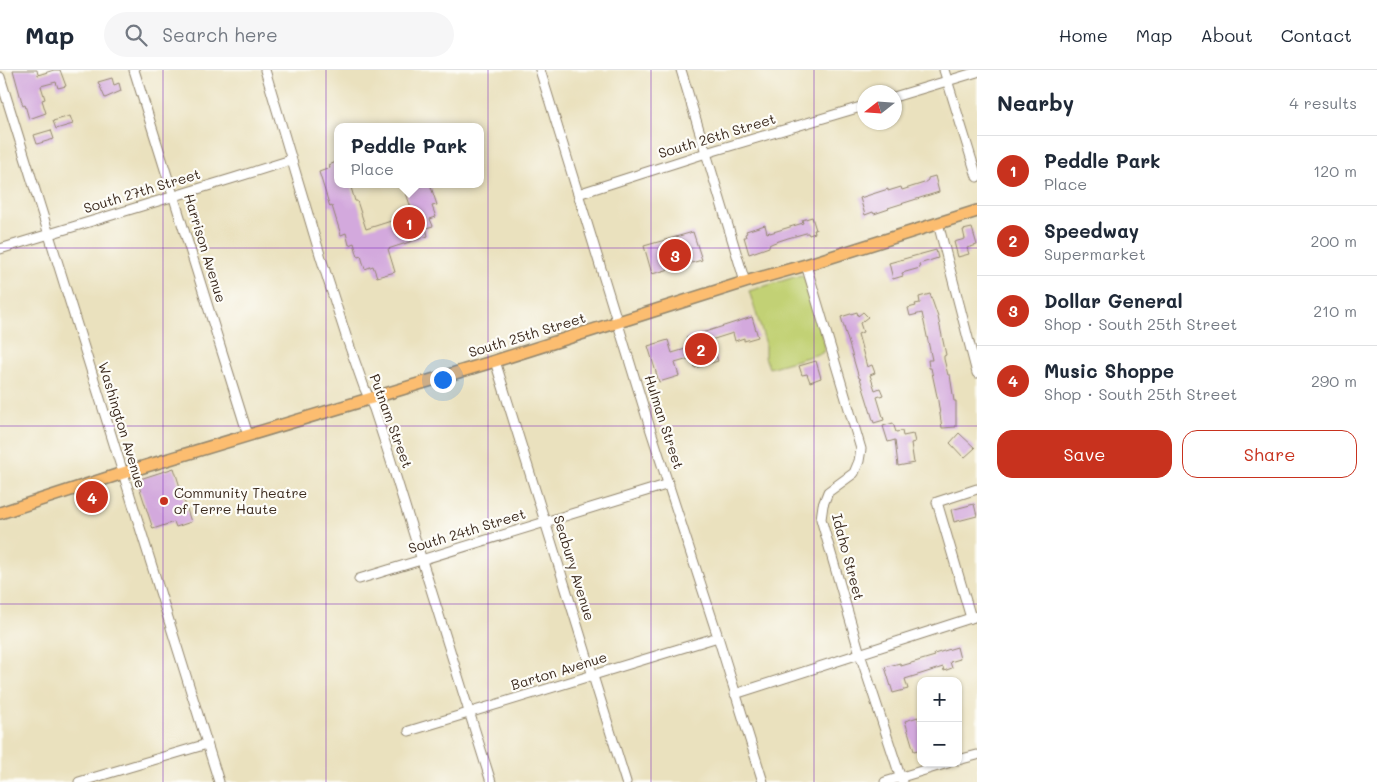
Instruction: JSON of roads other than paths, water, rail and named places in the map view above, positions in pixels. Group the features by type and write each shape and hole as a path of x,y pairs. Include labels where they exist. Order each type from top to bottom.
{"main road":[{"name":"South 25th Street","path":"0,512 977,211"}],"street":[{"name":"Harrison Avenue","path":"134,70 248,435"},
{"name":"Putnam Street","path":"265,70 347,340 370,399 491,782"},
{"name":"Hulman Street","path":"541,70 618,323 763,782"},
{"path":"681,70 745,282"},
{"path":"944,70 977,177"},
{"path":"902,95 977,72"},
{"name":"Washington Avenue","path":"0,77 219,782"},
{"name":"South 26th Street","path":"578,194 706,153 857,108"},
{"name":"South 27th Street","path":"0,249 291,160"},
{"path":"938,223 977,373"},
{"name":"Idaho Street","path":"806,265 861,449 859,461 854,472 828,492 823,505 821,519 860,654 901,780"},
{"name":"Seabury Avenue","path":"495,361 626,782"},
{"name":"South 24th Street","path":"359,579 669,484"},
{"path":"735,694 974,617 937,502 977,489"},
{"name":"Barton Avenue","path":"409,731 718,637"},
{"path":"79,782 207,744"},
{"path":"962,759 977,755"},
{"path":"885,782 901,780 937,767"}],"place":[{"name":"Peddle Park","path":"409,223"},
{"name":"Dollar General","path":"675,255"},
{"name":"Speedway","path":"701,349"},
{"name":"Music Shoppe","path":"92,497"},
{"name":"Community Theatre of Terre Haute","path":"164,501"}]}
